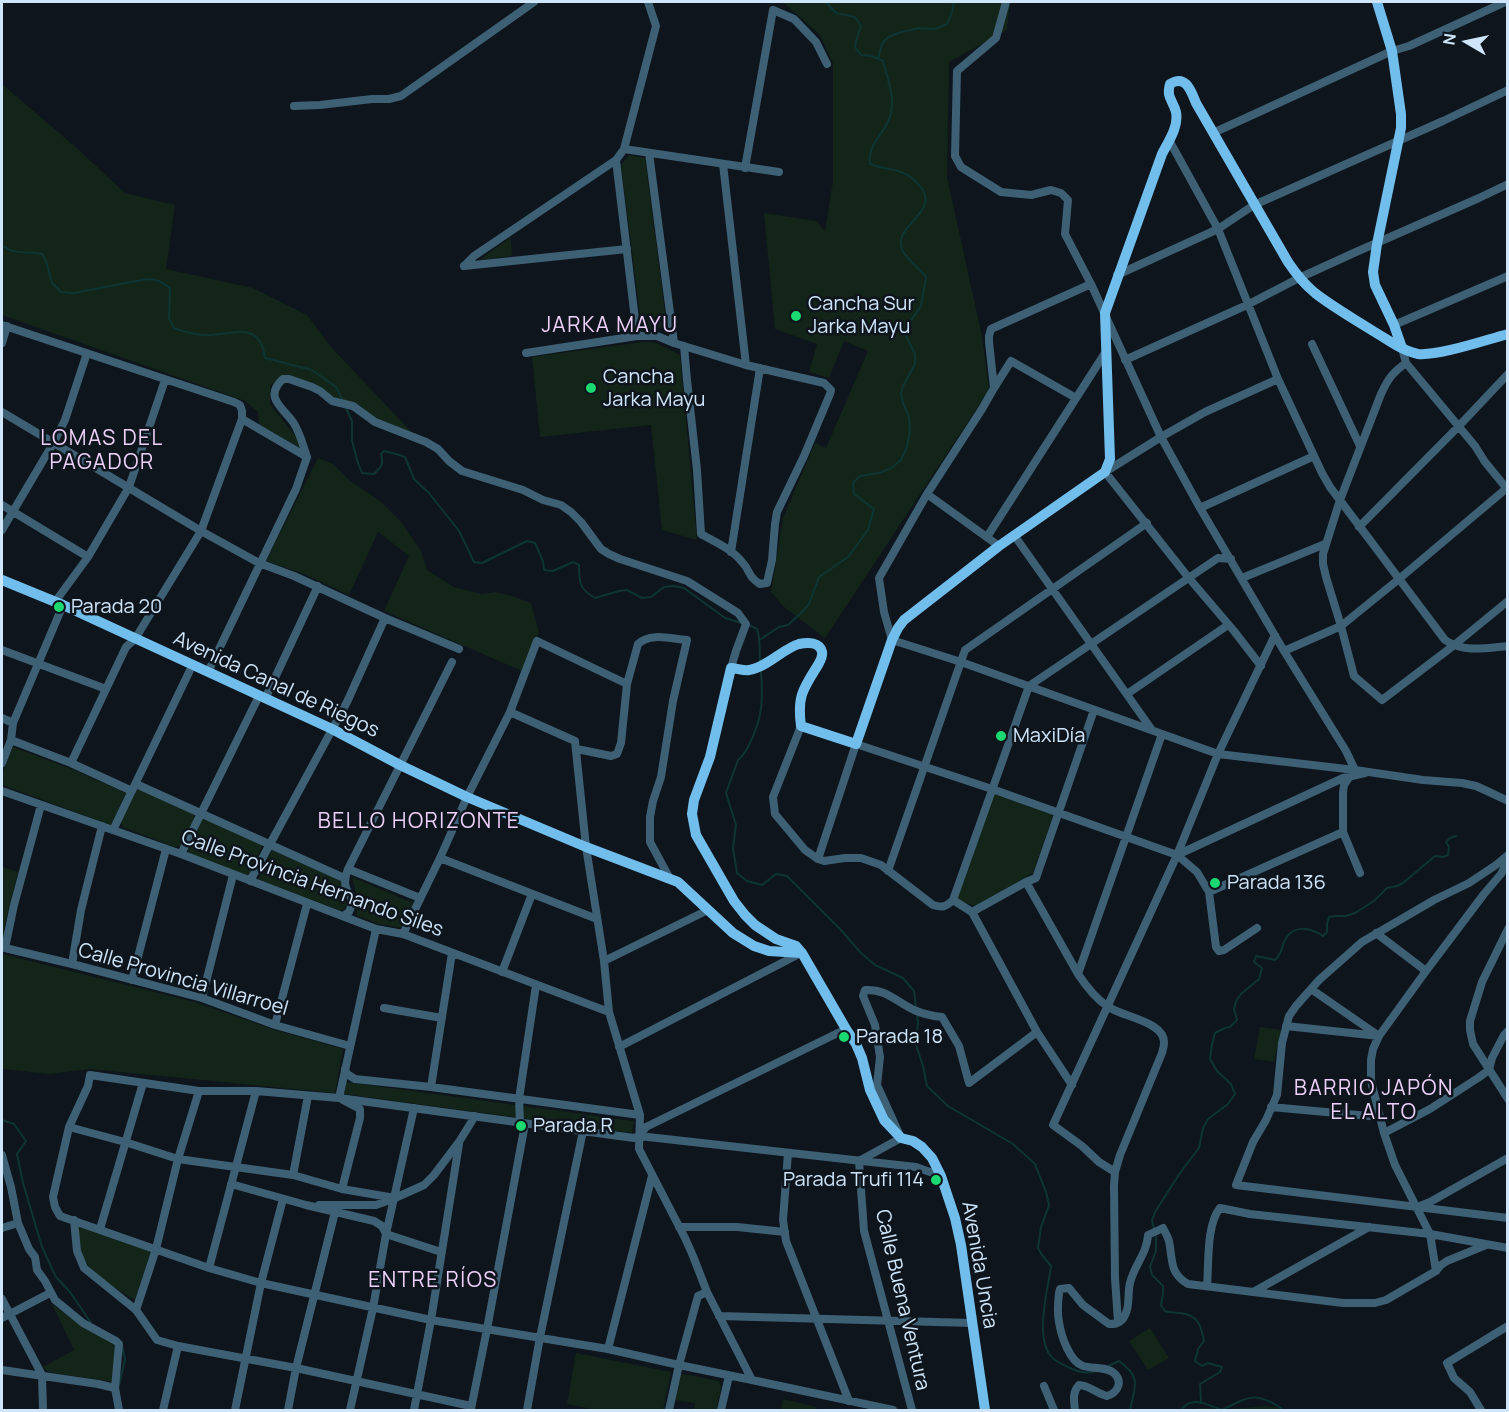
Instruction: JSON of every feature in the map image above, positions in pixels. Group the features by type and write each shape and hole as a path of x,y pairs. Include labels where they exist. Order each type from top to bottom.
{"street":[{"path":"294,106 388,99 400,96 534,2"},
{"path":"627,249 464,266 474,256 616,160 624,149 656,26 648,2"},
{"path":"1006,2 996,38 957,71 955,156 961,167 1000,192 1031,195 1051,190 1061,193 1068,200 1065,234 1105,313 1161,437 1284,651 1346,751 1352,773 1344,785 1343,832 1360,873"},
{"path":"1284,651 1341,626 1507,489 1475,446 1406,363 1394,325 1375,285 1373,272 1377,244 1401,128 1392,51 1377,2"},
{"path":"1213,133 1505,2"},
{"path":"745,168 773,10 794,19 816,42 826,64"},
{"path":"1105,472 1110,459 1105,313 1161,154 1173,131 1176,114 1168,95 1170,84 1174,81 1183,82 1190,90 1288,262 1299,278 1316,294 1402,348 1419,354 1444,351 1508,334"},
{"path":"1117,275 1218,230 1254,205 1508,90"},
{"path":"1169,140 1218,230 1278,379 1330,487 1445,640 1454,646 1467,649 1508,646"},
{"path":"624,149 779,172"},
{"path":"649,153 674,343"},
{"path":"616,160 637,336"},
{"path":"723,164 746,365"},
{"path":"1125,360 1247,305 1299,278 1508,184"},
{"path":"1394,325 1508,276"},
{"path":"994,388 989,342 991,329 1091,284"},
{"path":"2,343 4,326 202,391 240,405 242,411 242,419 201,531 135,639 126,647 71,763"},
{"path":"526,353 637,336 657,336 746,365 824,383 828,386 831,390 830,394 777,512 767,583 760,584 753,580 742,562 731,552 701,534 684,346"},
{"path":"1312,344 1360,446"},
{"path":"2,530 65,420 87,353"},
{"path":"987,537 1105,353"},
{"path":"892,640 884,612 879,578 927,494 1011,361 1076,398"},
{"path":"1406,363 1395,370 1388,379 1360,446 1323,554 1323,564 1354,676 1382,700 1454,646 1508,601"},
{"path":"731,552 760,368"},
{"path":"1359,527 1508,374"},
{"path":"208,672 296,489 307,457 299,432 275,398 277,384 283,379 312,387 332,401 353,406 375,422 426,442 438,449 462,471 523,490 543,500 561,505 581,522 601,549 609,554 687,581 738,614 746,624 731,668 710,757 694,800 693,825 696,835 734,901 745,915 776,939 796,946 802,952 620,1047"},
{"path":"818,859 892,640 897,628 904,620 999,546 1105,472 1205,412 1278,379"},
{"path":"2,763 11,740 13,723 38,664 59,603 129,487 165,380"},
{"path":"2,412 259,563 318,586 385,618 459,649"},
{"path":"242,419 307,457"},
{"path":"1200,508 1314,456"},
{"path":"1105,472 1261,666"},
{"path":"927,494 999,546"},
{"path":"2,505 88,557"},
{"path":"888,871 965,650 1147,523"},
{"path":"1014,535 1152,730"},
{"path":"1242,578 1325,544"},
{"path":"731,668 749,670 767,663 798,644 814,643 822,649 822,656 803,688 799,701 801,726 773,797 775,814 805,850 818,859 824,861 861,858 881,865 933,905 941,908 948,906 953,900 1029,686 1218,558 1231,559"},
{"name":"Avenida Canal de Riegos","path":"2,580 59,603 193,664 332,729 467,797 678,882 732,933 754,946 769,951 802,952"},
{"path":"181,854 318,586"},
{"path":"250,881 347,702 385,618"},
{"path":"1127,694 1228,625"},
{"path":"1115,1172 1053,1125 1177,855 1218,754 1275,635"},
{"path":"577,748 611,756 617,754 621,743 627,684 638,644 650,637 687,640 673,701 661,777 650,817 650,842 669,878"},
{"path":"892,640 961,662 1218,754 1352,773 1370,772 1462,783 1476,786 1508,801"},
{"path":"403,934 467,797 510,712 537,641 627,684"},
{"path":"2,650 106,689"},
{"path":"343,916 349,912 353,902 346,889 344,878 452,662"},
{"path":"114,830 193,664"},
{"path":"972,912 1036,878 1094,710"},
{"path":"510,712 575,741 586,846 609,1012 640,1115 637,1137 639,1149 752,1380"},
{"path":"2,718 13,723"},
{"path":"801,726 992,789 1177,855 1197,872 1209,892 1216,947 1219,951 1257,928"},
{"path":"1078,974 1162,734"},
{"path":"11,740 201,813 344,878"},
{"path":"1177,855 1352,773"},
{"name":"Calle Provincia Hernando Siles","path":"2,791 181,854 376,929 403,934 609,1012"},
{"name":"Calle Provincia Villarroel","path":"41,805 5,948 202,998 275,1025 350,1046"},
{"path":"72,964 81,910 102,826"},
{"path":"1209,892 1343,832"},
{"path":"132,980 166,849"},
{"path":"1508,855 1469,883 1434,900 1362,942 1311,989 1289,1016 1282,1043 1279,1085 1276,1095 1266,1120 1253,1142 1236,1185 1508,1218"},
{"path":"440,858 597,919"},
{"path":"1436,1271 1430,1234 1395,1165 1384,1133 1370,1071 1373,1049 1379,1036 1426,971 1484,894 1502,874 1508,861"},
{"path":"348,869 420,898"},
{"path":"202,998 233,875"},
{"path":"1026,882 1086,986 1108,1007 1152,1025 1163,1036 1162,1053 1115,1172 1115,1278 1118,1322"},
{"path":"502,972 532,894"},
{"path":"953,900 972,912 1038,1032 1072,1085"},
{"path":"275,1025 307,904"},
{"path":"603,961 708,910"},
{"path":"339,1098 376,929"},
{"path":"1508,929 1482,982 1470,1021 1473,1044 1508,1099"},
{"path":"1376,933 1426,971"},
{"name":"Avenida Uncia","path":"802,952 856,1044 870,1090 884,1120 902,1138 922,1147 932,1158 940,1176 955,1218 961,1245 984,1410"},
{"path":"431,1087 452,953"},
{"path":"74,1220 77,1251 84,1268 136,1310 157,1340 417,1394 471,1408 488,1329 522,1123 519,1099 536,985"},
{"path":"1311,989 1379,1036"},
{"path":"859,1161 902,1138 878,1085 880,1057 875,1025 863,996 865,990 887,994 911,1009 942,1017 958,1046 969,1083 1038,1032"},
{"path":"384,1008 442,1018"},
{"path":"1286,1026 1379,1036"},
{"path":"637,1137 646,1127 846,1029"},
{"path":"1384,1133 1430,1109 1489,1070 1492,1058 1508,1031"},
{"path":"345,1070 355,1079 640,1115"},
{"path":"893,1410 608,1348 431,1320 261,1283 209,1268 60,1216 53,1197 69,1127 88,1086 90,1075 199,1091 256,1091 339,1098 583,1131 916,1167 940,1176"},
{"path":"100,1229 142,1083"},
{"path":"136,1310 156,1249 178,1159 199,1091"},
{"path":"209,1268 256,1091"},
{"path":"293,1175 308,1096"},
{"path":"339,1098 360,1109 360,1118 342,1189"},
{"path":"1271,1107 1380,1116"},
{"path":"350,1410 414,1108"},
{"path":"306,1205 376,1205 424,1185 459,1142 475,1116"},
{"path":"69,1127 178,1159 293,1175 342,1189 395,1198"},
{"path":"527,1410 583,1131"},
{"path":"414,1410 431,1320 459,1142"},
{"path":"788,1153 783,1220 786,1241 849,1401"},
{"path":"2,1155 18,1223 35,1257 37,1270 50,1293 55,1300 83,1323 119,1344 116,1388 119,1410"},
{"path":"1418,1207 1508,1158"},
{"name":"Calle Buena Ventura","path":"859,1161 864,1231 912,1410"},
{"path":"608,1348 652,1176"},
{"path":"231,1184 374,1221 382,1226 386,1234 441,1252"},
{"path":"234,1410 261,1283 283,1199"},
{"path":"1207,1286 1211,1228 1216,1213 1221,1208 1250,1214 1430,1234 1508,1248"},
{"path":"288,1410 296,1368 335,1212"},
{"path":"2,1228 18,1223"},
{"path":"679,1227 737,1227 785,1232"},
{"path":"1255,1291 1370,1227"},
{"path":"1075,1410 1074,1396 1079,1385 1084,1385 1107,1396 1116,1391 1119,1385 1115,1375 1110,1371 1079,1364 1070,1356 1059,1321 1060,1289 1069,1288 1083,1305 1109,1324 1123,1319 1128,1306 1130,1282 1146,1251 1148,1235 1160,1228 1163,1228 1169,1239 1176,1274 1188,1284 1343,1303 1376,1303 1386,1300 1436,1271 1447,1261 1486,1245"},
{"path":"669,1410 698,1296 707,1292"},
{"path":"2,1318 50,1293"},
{"path":"2,1299 42,1375 43,1410"},
{"path":"719,1316 972,1323"},
{"path":"1481,1410 1470,1392 1454,1378 1448,1364 1508,1326"},
{"path":"164,1410 178,1346"},
{"path":"2,1370 116,1388"},
{"path":"721,1410 729,1376"},
{"path":"1044,1386 1054,1410"}],"green space":[{"path":"783,2 1010,2 1007,30 949,62 947,177 982,336 989,390 825,638 784,607 771,592 783,518 815,443 826,448 868,351 844,341 829,378 809,372 817,344 775,329 764,213 816,221 825,231 833,181 833,64 820,35"},
{"path":"2,84 125,193 175,205 166,269 253,288 307,315 332,348 419,440 290,375 270,385 270,404 309,453 259,424 258,412 245,401 2,315"},
{"path":"629,155 645,158 667,327 642,331 621,165"},
{"path":"511,237 512,256 479,260"},
{"path":"654,342 680,355 697,540 662,530 651,425 540,437 532,357"},
{"path":"318,458 333,464 349,480 380,501 402,523 421,551 427,570 454,587 482,594 495,592 531,603 539,633 522,671 384,611 409,556 378,532 349,595 302,573 266,561"},
{"path":"13,747 126,793 111,825 2,785 2,774"},
{"path":"137,790 142,790 194,814 194,819 181,846 174,847 123,827 121,821"},
{"path":"993,794 1053,815 1033,873 975,906 956,900"},
{"path":"203,818 263,844 249,875 189,854 188,849"},
{"path":"272,850 341,881 341,889 347,905 342,911 258,880"},
{"path":"2,867 18,872 5,924 2,950"},
{"path":"352,877 413,903 402,928 378,924 356,915 358,901"},
{"path":"2,954 195,1002 275,1030 343,1049 335,1093 90,1069 49,1074 3,1069"},
{"path":"1260,1027 1281,1030 1274,1062 1254,1059"},
{"path":"346,1082 634,1121 632,1133 344,1094"},
{"path":"81,1225 151,1251 135,1300 104,1280 89,1267 80,1249 78,1228"},
{"path":"52,1304 85,1328 112,1342 116,1348 114,1382 48,1372 43,1367 74,1350"},
{"path":"1150,1328 1169,1358 1148,1370 1129,1341"},
{"path":"576,1353 671,1372 663,1410 597,1410 567,1404"},
{"path":"684,1374 719,1381 721,1388 716,1410 694,1410 695,1403 674,1400 678,1377"},
{"path":"783,1399 817,1407 816,1410 781,1410"},
{"path":"1266,1406 1287,1410 1193,1410 1199,1408 1233,1409"}],"waterway":[{"path":"761,639 779,627 788,625 801,613 809,604 819,577 848,557 868,530 874,509 854,494 853,483 860,476 890,469 901,460 907,447 910,430 909,417 901,393 915,364 915,354 905,334 908,325 921,306 926,277 903,252 901,240 905,231 924,207 925,198 921,188 904,173 870,164 871,150 889,120 892,107 890,87 883,61 872,56 861,55 855,47 861,26 855,17 836,13 826,2"},
{"path":"878,59 882,44 887,38 919,28 935,29 947,24 954,2"},
{"path":"2,245 16,251 42,254 52,283 61,292 74,293 147,279 159,281 170,288 169,318 174,328 201,335 238,332 253,334 258,339 265,358 312,370 336,387 342,399"},
{"path":"346,408 352,421 352,441 362,473 374,474 381,466 381,454 384,451 405,457 414,479 429,493 459,531 474,562 482,563 527,541 535,543 543,561 544,570 553,571 573,562 579,565 581,584 595,598 627,590 642,598 651,597 664,587 673,586 684,588 725,618 741,623"},
{"path":"749,625 757,629 760,662"},
{"path":"761,670 762,700 757,726 747,749 738,760 726,793 736,825 733,848 737,873 747,881 762,885 776,874 787,876 860,952 875,965 903,978 914,991 916,1007"},
{"path":"1201,1402 1200,1384 1220,1372 1222,1367 1208,1363 1202,1366 1195,1361 1198,1349 1204,1341 1200,1326 1191,1316 1165,1311 1161,1306 1163,1286 1152,1275 1150,1267 1156,1251 1152,1220 1155,1212 1199,1148 1203,1128 1208,1119 1228,1104 1235,1094 1231,1084 1217,1071 1210,1059 1215,1033 1230,1027 1237,1020 1234,1009 1236,1001 1259,979 1262,968 1254,962 1256,956 1275,960 1287,936 1296,930 1307,929 1323,936 1327,932 1329,917 1355,913 1374,901 1387,888 1403,883 1435,856 1448,855 1449,847 1446,842 1456,836"},
{"path":"917,1013 916,1045 927,1086 948,1106 1013,1144 1035,1164 1049,1205 1041,1227 1038,1248 1051,1266 1043,1336 1046,1346 1056,1361 1076,1371 1097,1371"},
{"path":"2,1120 14,1124 26,1141 17,1154 42,1247 56,1277 70,1292 91,1323"},
{"path":"119,1386 125,1359 122,1345"},
{"path":"1108,1366 1119,1361 1134,1377 1135,1388 1130,1410"},
{"path":"1181,1410 1185,1405 1195,1402 1222,1410 1252,1398 1264,1399 1282,1410"}],"place":[{"name":"Cancha Sur Jarka Mayu","path":"796,316"},
{"name":"Cancha Jarka Mayu","path":"591,388"},
{"name":"Parada 20","path":"59,607"},
{"name":"MaxiDía","path":"1001,736"},
{"name":"Parada 136","path":"1215,883"},
{"name":"Parada 18","path":"844,1037"},
{"name":"Parada R","path":"521,1126"},
{"name":"Parada Trufi 114","path":"936,1180"}],"district":[{"name":"JARKA MAYU","path":"610,326"},
{"name":"LOMAS DEL PAGADOR","path":"102,451"},
{"name":"BELLO HORIZONTE","path":"419,822"},
{"name":"BARRIO JAPÓN EL ALTO","path":"1374,1101"},
{"name":"ENTRE RÍOS","path":"433,1281"}]}
